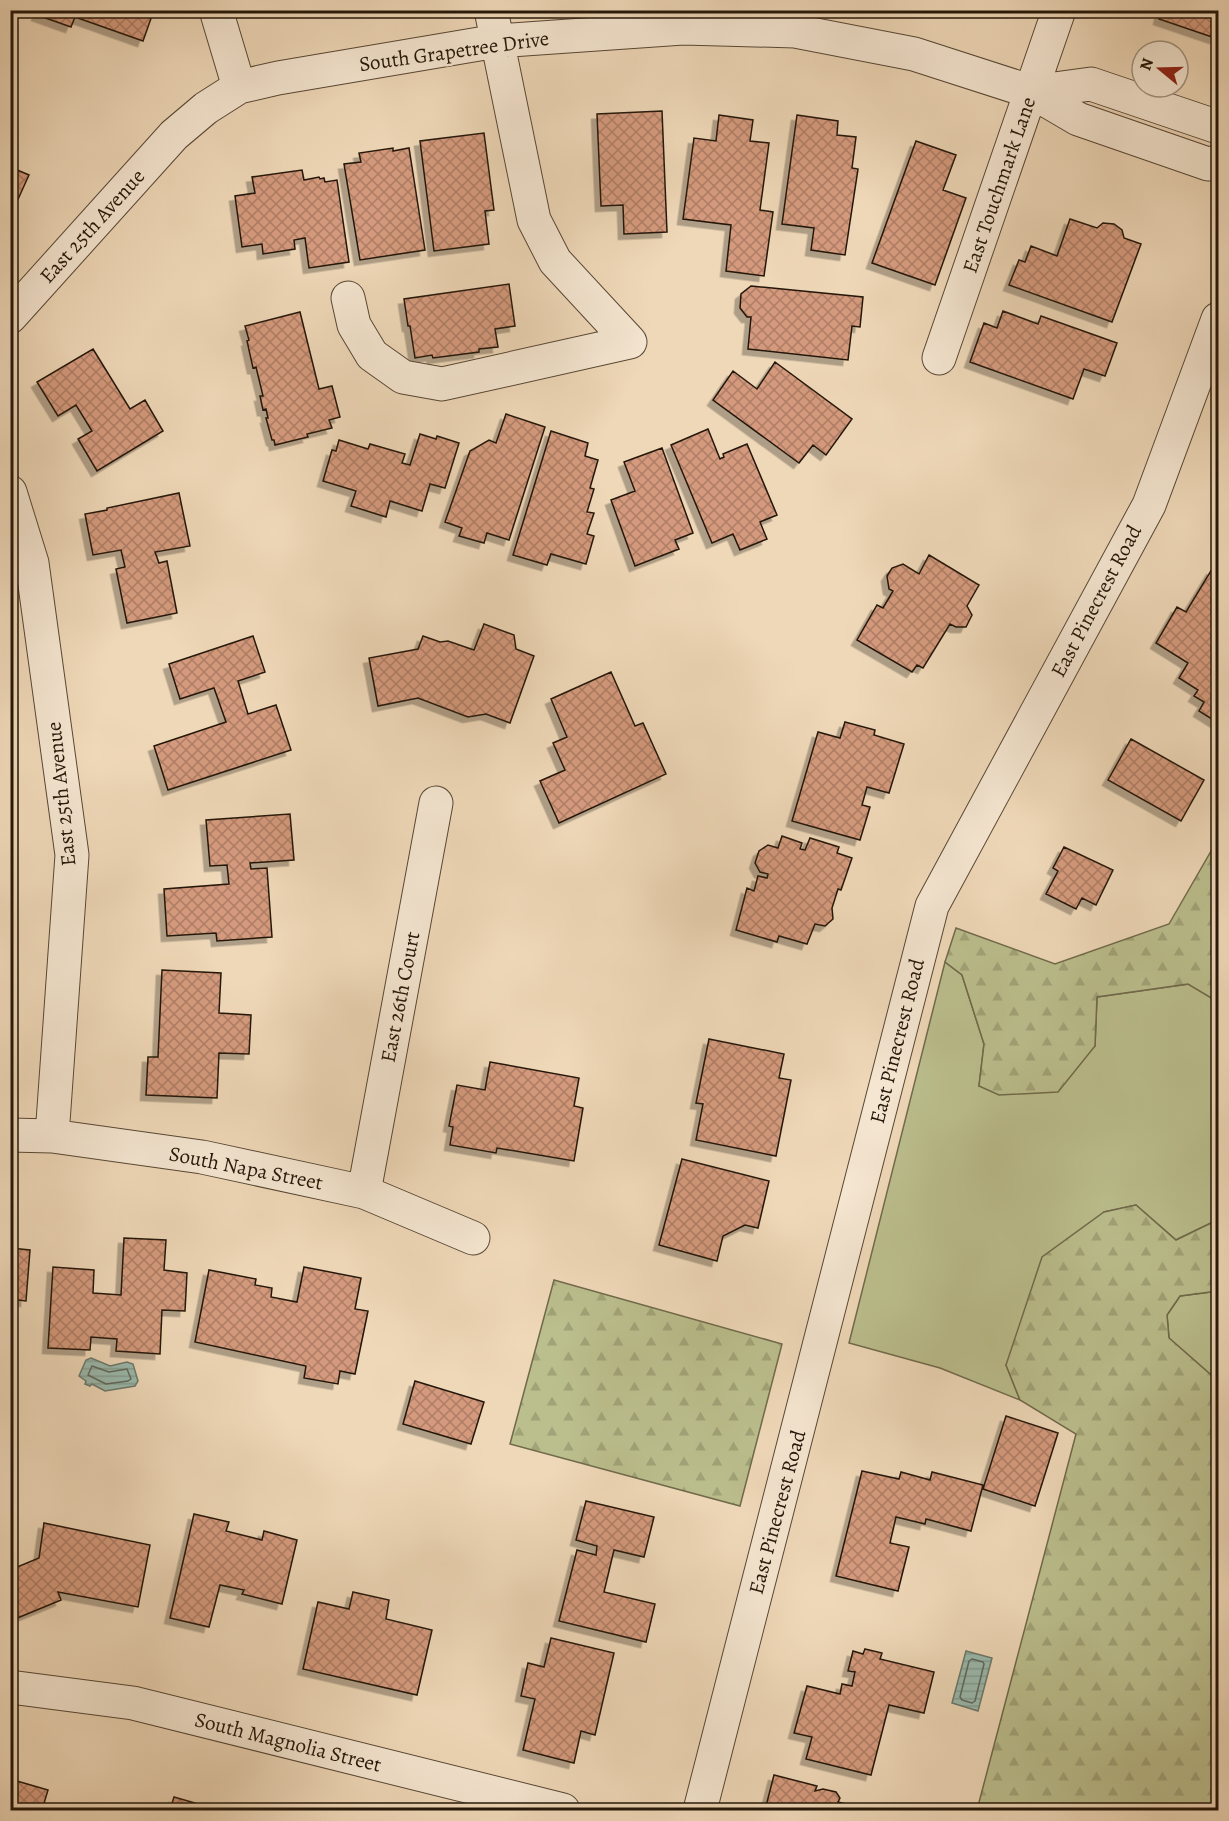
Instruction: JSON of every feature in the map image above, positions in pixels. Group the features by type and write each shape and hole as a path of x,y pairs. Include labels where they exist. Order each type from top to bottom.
{"street":[{"path":"216,10 239,87"},
{"name":"East Touchmark Lane","path":"939,358 1059,10"},
{"path":"348,297 354,325 372,355 403,377 442,384 630,342 555,261 534,220 494,26"},
{"name":"South Grapetree Drive","path":"174,135 206,108 239,87 494,26 682,28 795,31 914,54 1032,92 1078,119 1208,164 1218,162"},
{"name":"South Grapetree Drive","path":"1032,92 1091,84 1218,127"},
{"name":"East 25th Avenue","path":"10,317 174,135"},
{"name":"East Pinecrest Road","path":"700,1810 932,906 1149,505 1218,319"},
{"name":"East 25th Avenue","path":"10,492 32,563 72,855 52,1136"},
{"name":"East 26th Court","path":"363,1192 436,803"},
{"name":"South Napa Street","path":"10,1136 52,1136 202,1157 363,1192 473,1238"},
{"name":"South Magnolia Street","path":"10,1687 134,1703 563,1810"}],"green space":[{"path":"1218,839 1218,1002 1188,984 1097,997 1095,1046 1058,1092 999,1095 979,1086 984,1044 962,975 945,962 956,928 1055,964 1169,924"},
{"path":"945,962 962,975 984,1044 979,1086 1095,1046 1097,997 1189,984 1218,1002 1218,1221 1176,1240 1136,1205 1104,1212 1006,1365 1020,1400 940,1368 849,1343"},
{"path":"1136,1205 1176,1240 1218,1221 1218,1291 1180,1296 1167,1315 1169,1338 1218,1381 1218,1415 1215,1429 1218,1487 1218,1810 977,1810 1076,1434 1020,1400 1006,1365 1042,1257 1104,1212"},
{"path":"554,1280 782,1344 740,1506 510,1444"},
{"path":"1218,1291 1218,1381 1169,1338 1167,1315 1180,1296"}],"water":[{"path":"91,1358 110,1366 127,1362 133,1364 138,1381 135,1386 105,1391 92,1384 90,1386 85,1384 86,1381 79,1376 86,1360"},
{"path":"966,1651 992,1658 978,1711 952,1703"}],"building":[{"path":"39,10 154,10 143,41 75,17 71,27 37,15"},
{"path":"1161,10 1218,10 1218,29 1215,38 1159,19"},
{"path":"662,111 667,232 624,234 623,205 601,206 597,114"},
{"path":"719,115 753,120 750,141 769,143 760,210 773,212 764,276 726,271 731,225 683,219 694,138 716,141"},
{"path":"797,115 838,121 837,135 856,137 852,168 858,169 845,255 811,250 814,228 782,224"},
{"path":"484,133 494,210 485,211 489,244 434,251 420,141"},
{"path":"916,141 956,155 943,190 966,198 935,285 872,263"},
{"path":"393,148 393,151 409,148 425,250 360,260 344,164 361,162 359,153"},
{"path":"10,167 29,175 10,217"},
{"path":"302,170 304,180 319,177 324,178 325,182 337,180 349,262 309,268 305,238 294,240 295,249 263,254 262,244 242,247 235,196 255,193 252,177"},
{"path":"1070,219 1097,228 1103,223 1114,224 1122,230 1124,238 1141,244 1112,322 1009,285 1019,260 1025,262 1031,246 1057,256"},
{"path":"509,284 515,326 495,329 498,347 479,349 479,352 415,358 404,299"},
{"path":"751,286 863,297 860,327 852,326 848,360 748,349 751,317 747,317 740,308 741,294"},
{"path":"1003,311 1038,324 1041,316 1117,343 1105,376 1084,369 1073,399 970,362 984,323 997,328"},
{"path":"300,312 319,389 332,386 340,417 329,420 332,428 275,445 266,418 268,418 266,409 263,410 260,396 263,396 256,367 253,368 245,326"},
{"path":"93,349 130,409 145,400 163,431 97,471 78,439 92,431 76,405 58,416 37,382"},
{"path":"775,362 852,419 826,455 813,445 799,463 713,400 733,371 757,389"},
{"path":"506,414 545,427 509,540 487,533 484,543 459,536 462,528 445,522 470,451 489,440 496,443"},
{"path":"708,429 720,459 724,457 723,454 747,444 777,515 760,522 767,539 740,550 733,534 712,543 671,445"},
{"path":"551,431 588,443 585,456 598,460 590,488 594,489 587,512 594,513 587,534 594,536 586,564 551,554 547,565 513,555"},
{"path":"420,434 436,439 437,436 459,443 445,488 430,484 422,511 390,501 386,517 351,506 356,491 323,481 332,450 336,451 339,440 368,449 370,444 405,454 402,463 410,465"},
{"path":"662,448 693,533 675,540 679,549 635,566 611,500 635,491 624,462"},
{"path":"179,493 190,546 155,552 159,563 167,561 177,613 127,623 116,569 125,567 121,550 93,555 85,514"},
{"path":"929,555 979,585 967,606 972,615 966,627 956,627 950,624 923,668 917,665 912,672 857,640 877,605 883,608 893,591 889,589 887,576 892,568 903,564 919,574"},
{"path":"1212,569 1216,572 1218,569 1218,723 1199,711 1204,702 1194,696 1198,690 1179,678 1188,663 1156,643 1177,607 1186,612"},
{"path":"484,624 514,635 516,649 534,656 510,723 486,714 468,717 418,698 378,706 369,658 418,649 423,636 474,650"},
{"path":"253,636 265,672 238,681 248,714 276,705 291,750 168,790 154,746 226,722 214,688 180,699 169,664"},
{"path":"611,672 635,726 643,723 666,774 559,823 540,781 565,770 553,743 567,737 551,699"},
{"path":"845,722 875,730 874,735 904,744 889,793 867,787 862,805 870,807 860,840 792,821 818,732 840,738"},
{"path":"1131,739 1204,780 1181,821 1108,780"},
{"path":"290,814 294,860 250,863 251,869 267,868 272,937 217,941 216,933 167,936 164,889 229,884 227,865 210,866 206,820"},
{"path":"782,836 802,843 800,849 805,850 810,838 839,847 837,853 852,858 832,908 833,919 825,926 815,924 807,944 779,936 777,942 736,930 747,888 754,891 758,876 767,878 768,874 760,872 755,863 759,851 768,845 778,848"},
{"path":"1064,847 1113,870 1096,905 1082,898 1076,909 1046,894 1058,871 1053,868"},
{"path":"162,970 221,973 219,1013 251,1015 249,1054 219,1053 217,1098 146,1095 148,1057 158,1057"},
{"path":"709,1039 784,1054 779,1078 791,1080 776,1156 696,1140 703,1104 696,1103"},
{"path":"490,1062 579,1078 574,1106 583,1108 574,1161 497,1148 496,1153 450,1145 453,1127 449,1126 457,1085 485,1090"},
{"path":"682,1159 769,1181 758,1228 745,1225 723,1236 717,1261 659,1245"},
{"path":"124,1238 166,1240 164,1270 187,1273 185,1311 162,1310 160,1354 116,1351 117,1339 91,1337 90,1350 48,1348 53,1267 94,1270 93,1293 121,1295"},
{"path":"10,1248 30,1250 26,1301 10,1299"},
{"path":"304,1267 361,1278 355,1309 368,1311 355,1374 340,1371 338,1384 304,1378 306,1366 195,1342 209,1270 256,1279 255,1285 272,1288 271,1297 297,1302"},
{"path":"415,1381 484,1402 471,1444 403,1424"},
{"path":"1006,1416 1058,1433 1035,1506 983,1489"},
{"path":"862,1471 899,1479 901,1472 930,1480 932,1472 983,1485 971,1531 926,1519 925,1524 896,1517 890,1543 909,1547 898,1591 836,1576"},
{"path":"586,1501 654,1517 644,1557 614,1550 604,1592 655,1604 646,1642 559,1621 577,1550 596,1555 597,1546 576,1540"},
{"path":"194,1514 229,1522 226,1531 262,1540 264,1531 297,1540 282,1604 242,1594 244,1590 220,1585 209,1627 170,1618"},
{"path":"44,1523 150,1545 138,1607 58,1592 61,1600 15,1619 10,1609 10,1570 39,1558"},
{"path":"353,1592 389,1600 386,1619 432,1630 417,1695 303,1669 318,1602 349,1609"},
{"path":"551,1638 614,1653 595,1735 581,1731 574,1763 523,1750 535,1699 521,1696 528,1663 544,1667"},
{"path":"865,1649 882,1653 880,1659 934,1672 924,1713 889,1705 871,1775 806,1759 812,1737 794,1733 807,1686 840,1694 842,1684 852,1686 855,1672 848,1671 853,1651 863,1654"},
{"path":"774,1775 817,1786 815,1791 823,1789 836,1792 840,1798 838,1802 863,1808 862,1810 765,1810"},
{"path":"10,1779 48,1790 42,1810 10,1810"},
{"path":"174,1797 216,1809 216,1810 170,1810"}]}
